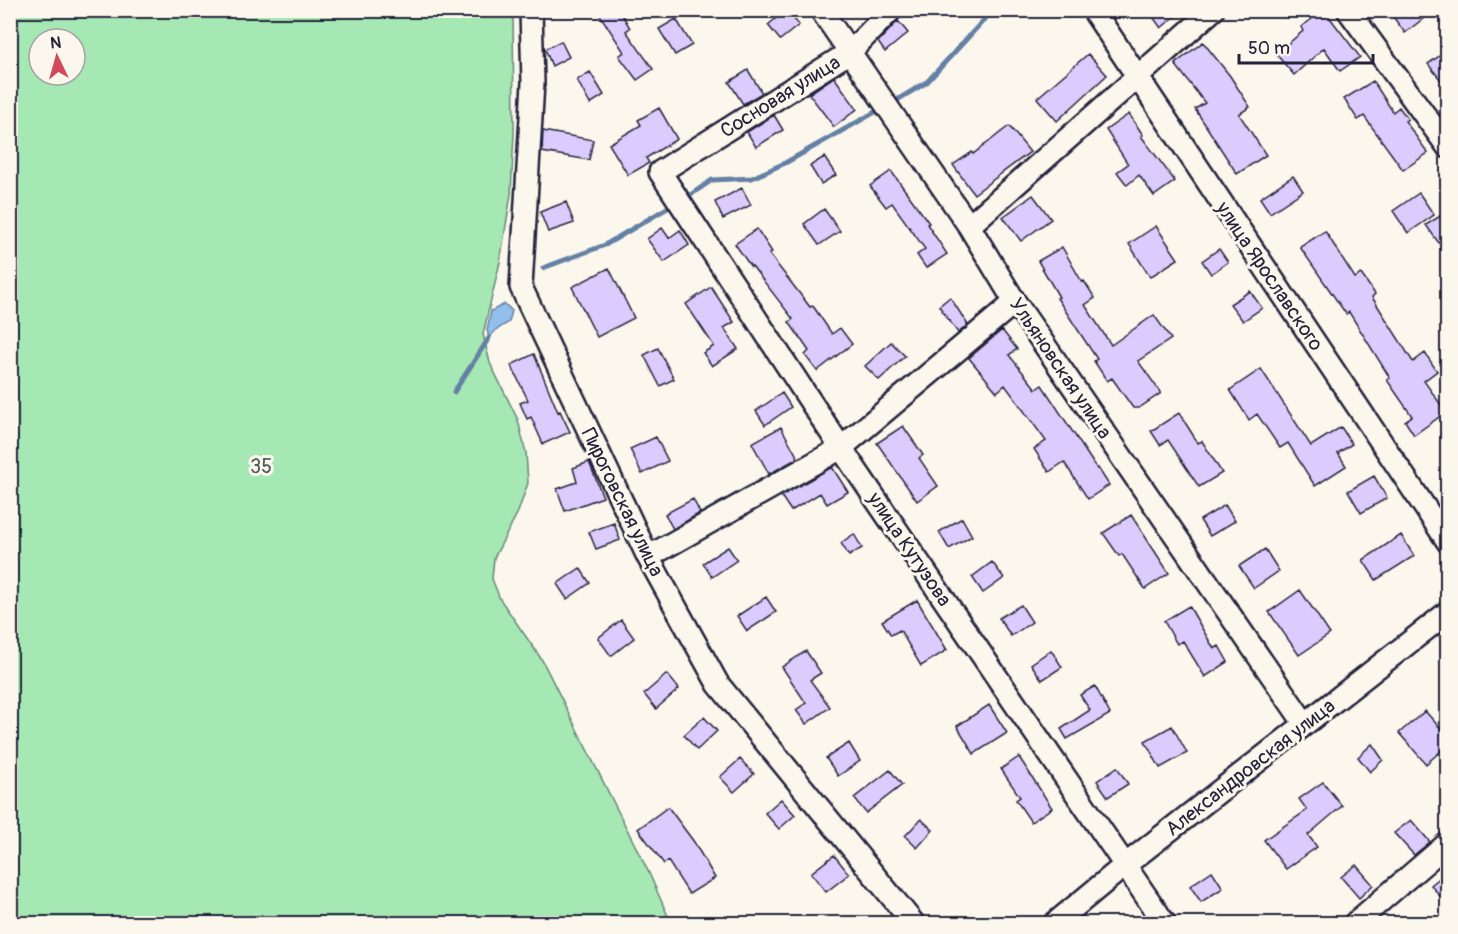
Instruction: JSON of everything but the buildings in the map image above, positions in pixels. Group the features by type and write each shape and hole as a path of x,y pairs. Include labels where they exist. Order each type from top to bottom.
{"street":[{"name":"Пироговская улица","path":"531,10 533,82 521,288 648,557 718,684 914,924"},
{"name":"Ульяновская улица","path":"821,10 969,226 1015,302 1305,724"},
{"name":"Сосновая улица","path":"660,172 850,51 891,10"},
{"name":"улица Ярославского","path":"1093,10 1448,542"},
{"path":"969,226 1213,10"},
{"path":"1348,10 1448,147"},
{"name":"улица Кутузова","path":"660,172 842,448 1165,924"},
{"path":"648,557 842,448 1015,302"},
{"name":"Александровская улица","path":"1054,924 1124,866 1448,612"},
{"path":"1354,924 1448,843"}],"green space":[{"name":"35","path":"10,11 513,11 514,133 511,194 500,262 483,334 490,363 518,420 526,453 528,483 518,512 494,558 492,579 500,599 542,660 649,873 671,923 11,923"}],"water":[{"path":"505,304 512,311 509,322 496,330 489,338 487,330 491,311"}],"waterway":[{"path":"892,103 927,82 993,10"},
{"path":"686,198 712,180 752,178 785,163 877,111"},
{"path":"543,268 605,245 669,207"},
{"path":"454,392 489,338"}]}
